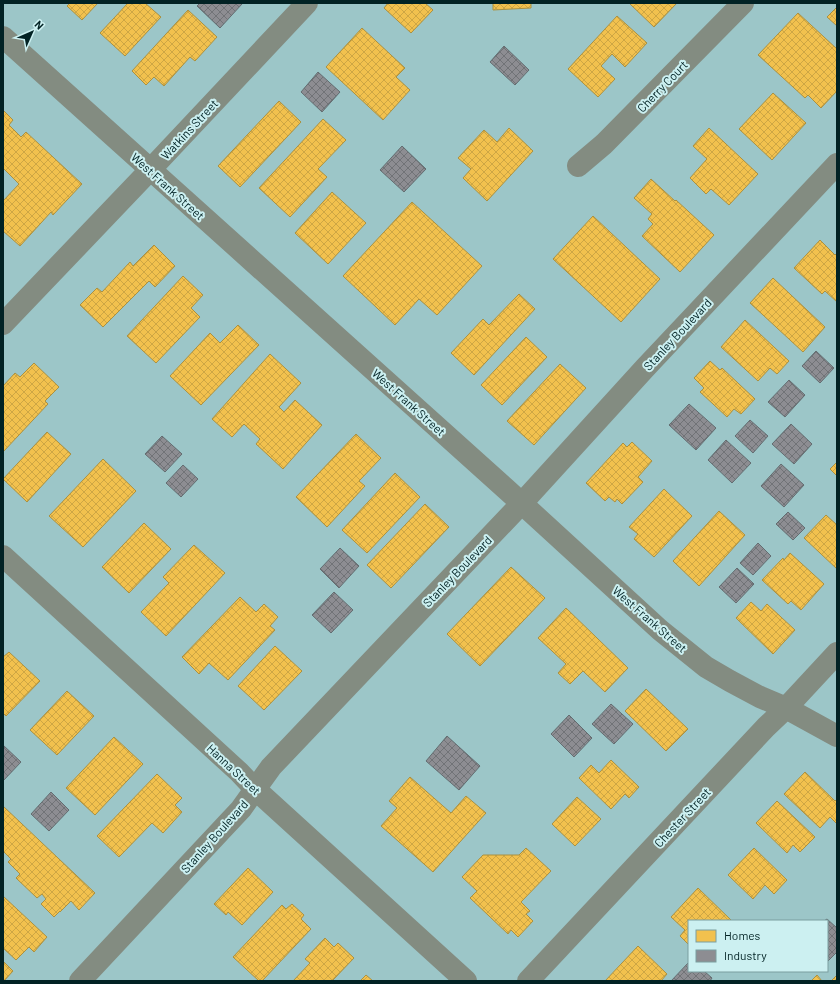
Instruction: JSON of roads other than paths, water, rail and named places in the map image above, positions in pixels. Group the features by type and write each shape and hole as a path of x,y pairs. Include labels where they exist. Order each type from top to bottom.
{"street":[{"name":"Watkins Street","path":"3,324 307,3"},
{"name":"Cherry Court","path":"578,166 604,144 743,3"},
{"name":"West Frank Street","path":"3,37 522,503 660,630 706,667 760,697 786,708 837,736"},
{"name":"Stanley Boulevard","path":"80,981 241,809 270,766 522,503 837,164"},
{"name":"Hanna Street","path":"3,556 239,772 255,789 466,981"},
{"name":"Chester Street","path":"528,981 755,738 786,708 837,653"}]}
